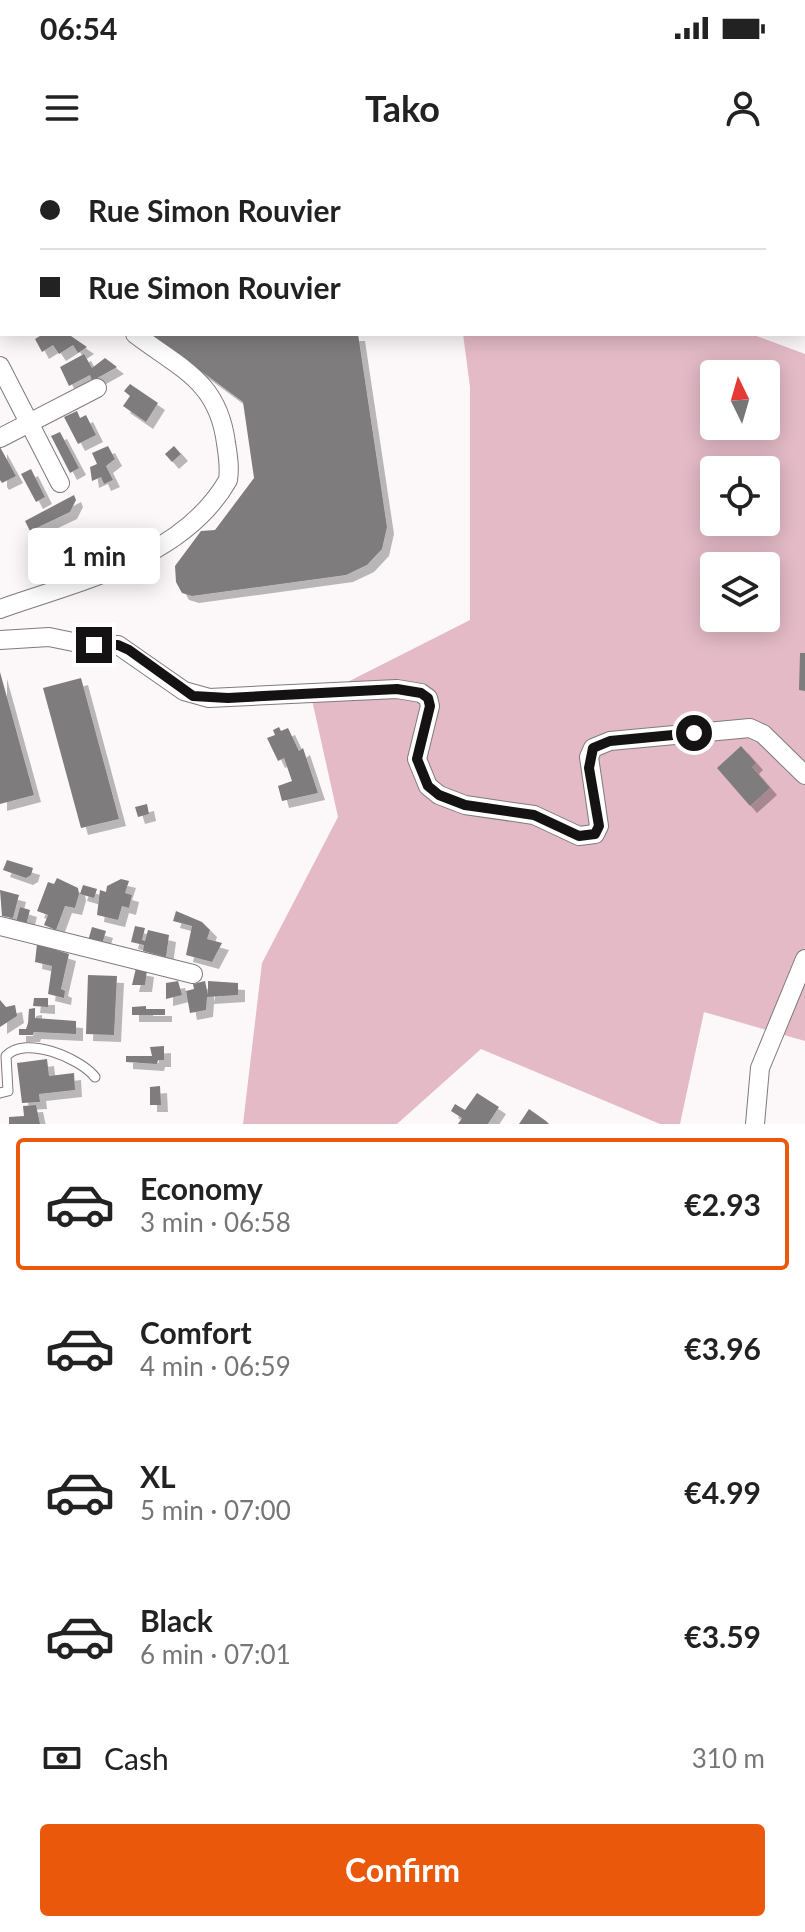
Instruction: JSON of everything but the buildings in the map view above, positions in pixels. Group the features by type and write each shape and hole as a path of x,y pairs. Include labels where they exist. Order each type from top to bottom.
{"street":[{"path":"0,609 104,573 150,552 201,514 228,480 230,469 218,403 209,391 138,336"},
{"path":"0,366 60,483"},
{"path":"0,438 97,388"},
{"path":"0,640 49,637 83,644 118,645 184,691 209,698 397,689 421,693 428,698 430,706 417,759 428,786 448,799 534,815 579,836 595,834 599,826 589,757 593,748 610,741 750,728 763,734 805,775"},
{"path":"0,926 193,974"},
{"path":"755,1124 760,1068 805,959"}],"lane":[{"path":"0,1093 8,1091 6,1056 15,1049 40,1049 87,1067 95,1077"}],"shaded area":[{"path":"463,336 756,336 805,354 805,1041 704,1012 680,1124 660,1124 481,1049 397,1124 243,1124 262,963 338,817 312,700 470,620 470,387"}],"route":[{"path":"94,645 107,643 129,650 193,696 228,698 397,689 421,693 428,698 430,706 417,759 428,786 439,795 465,805 534,815 579,836 595,834 599,826 589,768 593,748 610,741 694,733"}]}
